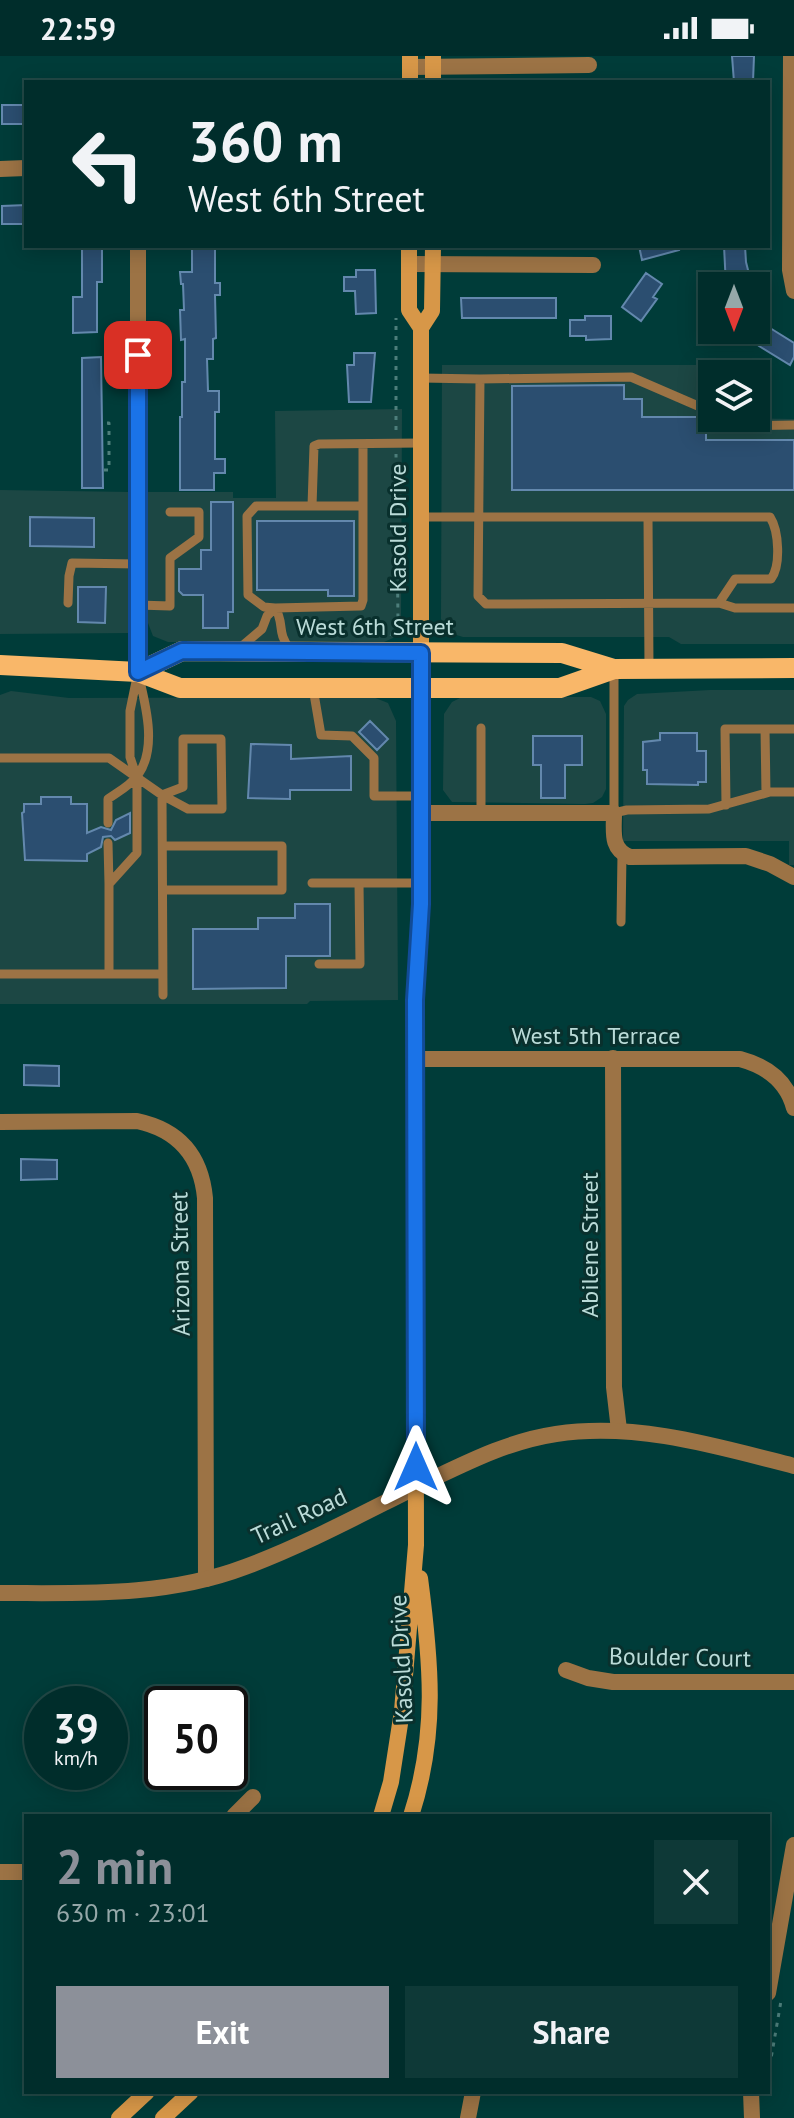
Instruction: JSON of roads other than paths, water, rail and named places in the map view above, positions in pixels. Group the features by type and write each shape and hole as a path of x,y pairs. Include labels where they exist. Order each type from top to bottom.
{"main road":[{"name":"Kasold Drive","path":"409,248 409,310 421,328"},
{"name":"Kasold Drive","path":"382,1814 391,1782 400,1726 416,1545 415,1000 421,883 421,328 432,311 433,248"},
{"name":"West 6th Street","path":"138,672 182,651 562,653 614,669"},
{"name":"West 6th Street","path":"0,665 138,672 180,688 560,688 614,669 794,668"},
{"name":"Kasold Drive","path":"412,1814 425,1768 431,1714 430,1654 416,1545"},
{"path":"119,2118 145,2094"},
{"path":"163,2118 189,2094"}],"street":[{"path":"791,56 790,270 794,291"},
{"path":"410,68 589,65"},
{"path":"0,169 24,168"},
{"path":"138,248 138,672"},
{"path":"409,264 593,265"},
{"path":"421,804 481,813 614,813 614,842 622,854 630,857 746,856 794,877"},
{"name":"Abilene Street","path":"613,1058 614,1387 619,1430"},
{"name":"West 5th Terrace","path":"415,1059 740,1059 774,1074 787,1089 794,1108"},
{"name":"Arizona Street","path":"0,1122 137,1121 176,1137 198,1163 205,1198 206,1579"},
{"name":"Trail Road","path":"0,1593 125,1593 206,1579 269,1558 475,1458 516,1442 555,1434 619,1430 662,1434 794,1466"},
{"name":"Boulder Court","path":"566,1670 613,1682 794,1682"},
{"path":"236,1814 253,1797"},
{"path":"770,1970 794,1845"},
{"path":"0,1872 24,1872"},
{"path":"468,2118 473,2094"},
{"path":"751,2094 752,2118"}],"lane":[{"path":"421,378 631,377 698,406"},
{"path":"480,379 478,596 486,604 719,603 735,608 794,608"},
{"path":"770,425 794,425"},
{"path":"312,506 314,446 421,443"},
{"path":"363,444 363,506 363,600 361,606 264,607 248,595 247,516 256,506 363,506"},
{"path":"138,605 170,606 170,558 199,537 199,512 170,512"},
{"path":"421,517 770,517 776,526 776,572 771,579 735,579 719,603"},
{"path":"648,517 649,668"},
{"path":"68,603 72,563 138,564"},
{"path":"236,651 262,629 267,616 275,608"},
{"path":"275,608 280,617 282,639 292,652"},
{"path":"614,669 614,813 627,810 709,809 766,793 794,792"},
{"path":"109,884 137,853 137,778 130,757 130,711 138,672"},
{"path":"108,823 108,799 137,778 148,757 148,715 138,672"},
{"path":"313,688 321,735 352,736 374,758 374,796 421,804"},
{"path":"481,728 481,813"},
{"path":"726,805 725,729 794,729"},
{"path":"765,729 766,793"},
{"path":"0,758 109,758 162,795 188,809 222,809 221,739 183,739 183,787 162,795"},
{"path":"162,795 163,995"},
{"path":"108,843 109,974"},
{"path":"163,846 282,846 282,890 163,890"},
{"path":"621,922 622,854"},
{"path":"312,883 421,883"},
{"path":"319,964 360,964 359,883"},
{"path":"0,974 163,974"}]}
